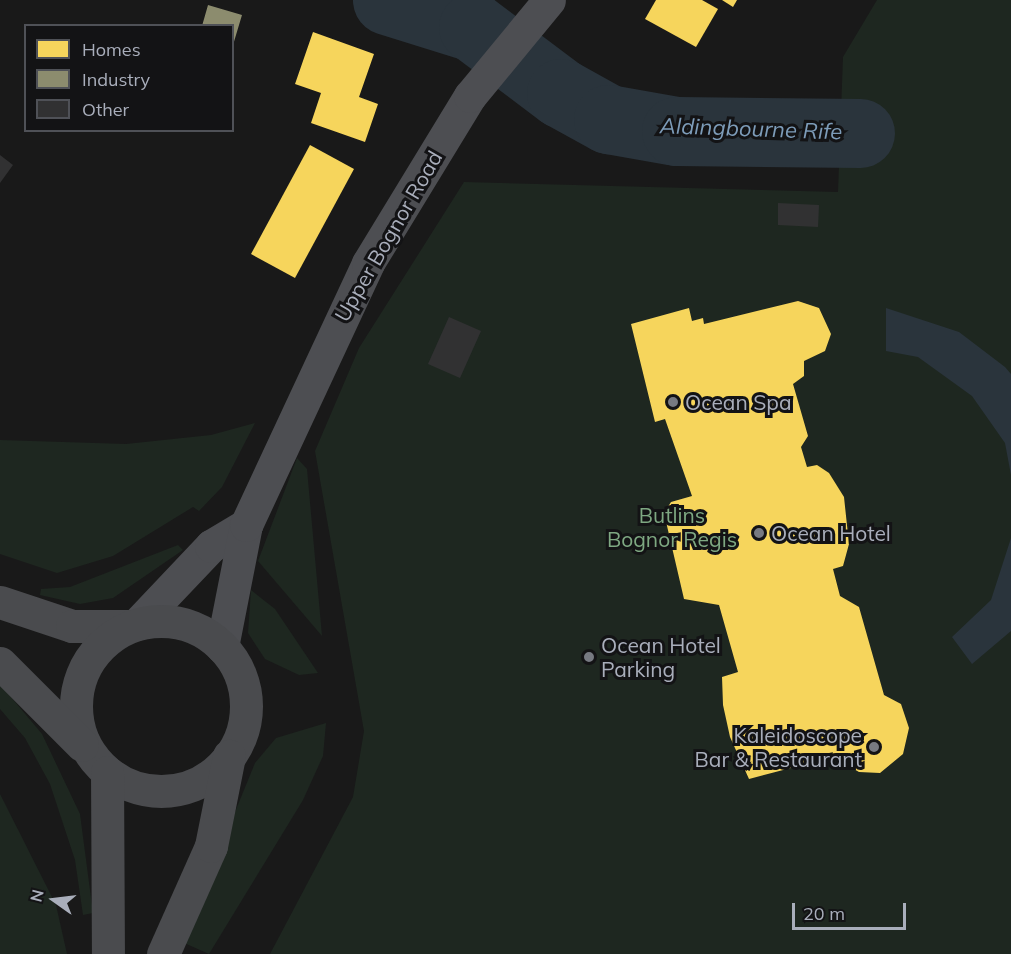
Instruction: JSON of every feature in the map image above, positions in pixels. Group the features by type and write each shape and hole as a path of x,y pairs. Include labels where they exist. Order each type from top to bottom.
{"main road":[{"path":"0,602 72,626 180,623 222,647 245,692 244,725 230,756 211,846 163,954"},
{"path":"108,954 98,762 77,723 79,684 96,651 133,625"},
{"path":"0,663 98,762 138,789 171,790 207,776 230,756"}],"street":[{"name":"Upper Bognor Road","path":"222,647 246,525 368,262 470,96 549,0"},
{"path":"133,625 211,546 246,525"}],"green space":[{"name":"Butlins Bognor Regis","path":"877,0 1011,0 1011,954 270,954 353,797 364,731 315,451 359,348 464,182 838,192 843,57"},
{"path":"255,423 222,487 199,511 193,507 113,556 57,573 0,554 0,440 126,444 211,435"},
{"path":"297,458 307,469 322,636 258,561"},
{"path":"178,545 183,550 113,598 80,604 40,595 41,589 70,587"},
{"path":"251,590 275,609 318,673 299,675 265,659 248,633"},
{"path":"0,684 42,734 80,814 93,913 83,915 75,860 50,784 25,738 0,709"},
{"path":"326,723 323,756 303,800 209,954 182,942 255,763 276,738"},
{"path":"0,794 56,905 67,954 0,954"}],"shaded area":[{"path":"886,308 959,332 1011,374 1011,475 1005,443 972,396 918,357 886,351"},
{"path":"1011,538 1011,631 972,664 952,637 991,600"}],"building: Homes":[{"path":"656,0 702,0 718,9 696,47 645,19"},
{"path":"722,0 737,0 733,7"},
{"path":"313,32 374,54 359,97 378,104 365,142 311,123 321,93 295,84"},
{"path":"310,145 354,169 295,278 251,254"},
{"name":"Ocean Hotel","path":"798,301 819,308 831,334 825,351 804,361 804,376 793,384 808,436 801,447 807,467 817,465 829,473 844,497 849,544 843,566 833,569 840,596 859,607 884,695 901,704 909,728 903,754 880,773 859,772 833,757 749,779 730,737 723,705 722,677 738,672 719,605 684,599 664,513 671,502 692,496 665,419 655,422 631,324 689,308 692,321 703,318 704,324"}],"building: Industry":[{"path":"208,5 242,15 234,42 234,24 203,24"}],"building: Other":[{"path":"0,155 13,165 0,183"},
{"path":"778,203 819,205 818,227 778,225"},
{"path":"449,317 481,331 460,378 428,364"}],"waterway":[{"name":"Aldingbourne Rife","path":"387,0 473,27 561,93 608,119 676,131 860,133"}],"place":[{"name":"Ocean Spa","path":"673,402"},
{"name":"Ocean Hotel","path":"759,533"},
{"name":"Ocean Hotel Parking","path":"589,657"},
{"name":"Kaleidoscope Bar & Restaurant","path":"874,747"}]}
